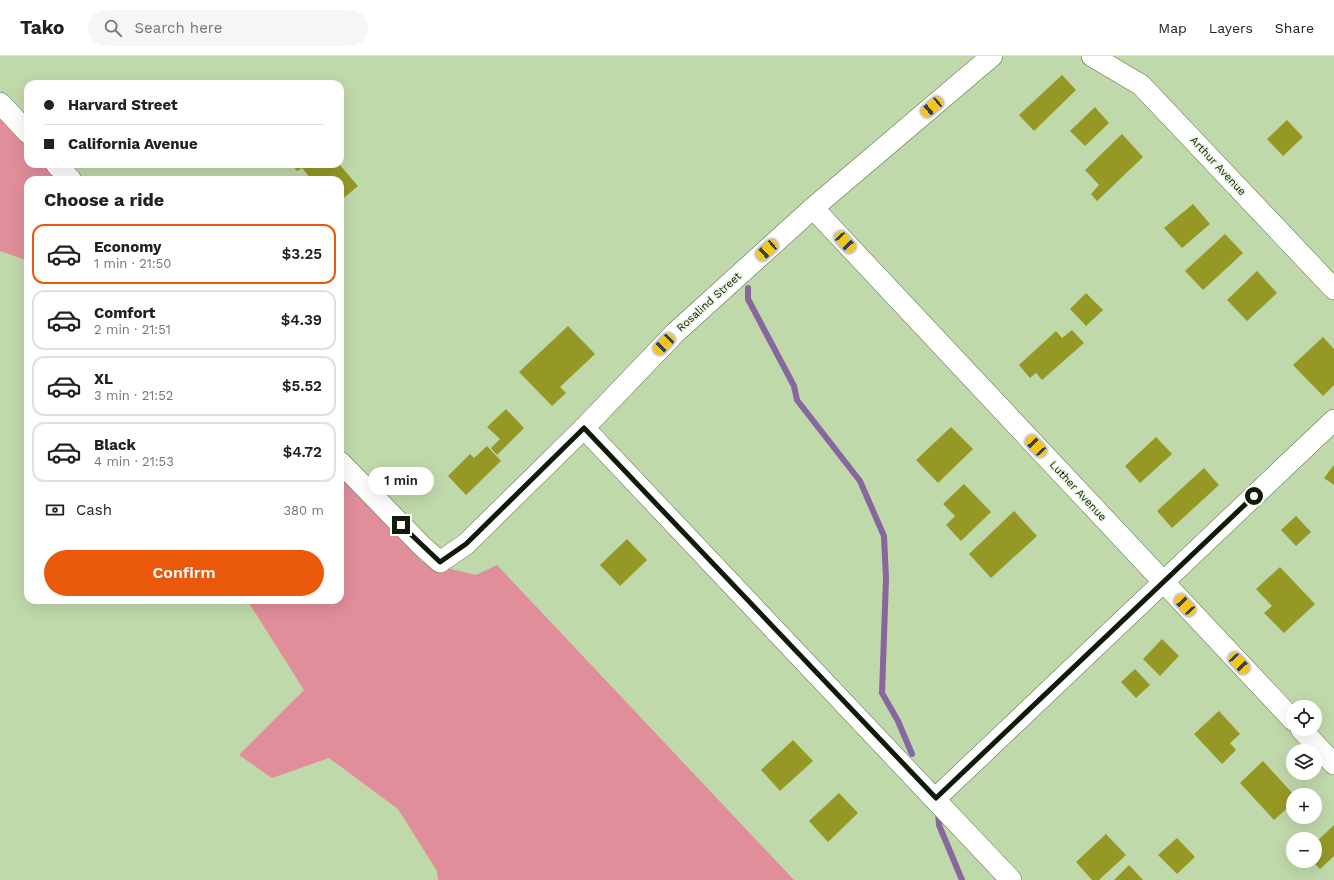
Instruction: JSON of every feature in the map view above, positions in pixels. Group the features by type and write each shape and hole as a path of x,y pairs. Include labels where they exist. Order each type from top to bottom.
{"street":[{"name":"Rosalind Street","path":"344,466 422,546 440,562 466,544 584,428 674,333 813,208 992,56"},
{"name":"Arthur Avenue","path":"1092,56 1141,85 1334,289"},
{"path":"0,103 24,129"},
{"path":"60,168 67,176"},
{"name":"Luther Avenue","path":"813,208 1286,713"},
{"path":"936,798 1334,420"},
{"path":"584,428 936,798 1011,880"},
{"path":"1308,736 1334,764"}],"shaded area":[{"path":"0,113 24,139 24,168 51,168 58,176 24,176 24,260 0,251"},
{"path":"344,481 422,562 476,575 497,565 794,880 438,880 437,871 398,809 329,758 272,778 239,755 304,690 250,604 344,604"}],"building":[{"path":"1062,75 1076,90 1034,131 1019,115"},
{"path":"1095,107 1109,123 1085,146 1070,131"},
{"path":"1287,120 1303,137 1283,156 1267,139"},
{"path":"1122,134 1143,157 1097,201 1091,194 1099,185 1085,170"},
{"path":"294,168 302,168 297,171"},
{"path":"302,168 342,168 358,186 344,198 344,176 309,176"},
{"path":"1193,204 1210,224 1182,248 1164,228"},
{"path":"1225,234 1243,253 1203,290 1185,271"},
{"path":"1257,271 1277,293 1247,321 1227,300"},
{"path":"1086,293 1103,310 1086,326 1070,309"},
{"path":"568,326 595,354 560,387 566,393 552,406 519,372"},
{"path":"1072,330 1084,343 1042,380 1036,373 1030,378 1019,365 1056,331 1062,338"},
{"path":"1323,337 1334,349 1334,385 1323,396 1293,365"},
{"path":"506,409 524,428 497,455 491,448 500,439 487,427"},
{"path":"951,427 973,449 938,483 916,460"},
{"path":"1156,437 1172,454 1140,483 1125,466"},
{"path":"487,446 501,461 466,495 448,476 470,454 474,458"},
{"path":"1334,465 1334,485 1324,478"},
{"path":"1204,468 1219,485 1172,528 1157,511"},
{"path":"964,484 991,512 961,541 946,525 955,516 943,504"},
{"path":"1014,511 1037,536 991,578 969,554"},
{"path":"1296,516 1311,532 1296,546 1281,530"},
{"path":"627,539 647,560 620,586 600,565"},
{"path":"1280,567 1315,604 1284,633 1264,613 1272,606 1256,589"},
{"path":"1162,639 1179,656 1160,676 1143,659"},
{"path":"1135,669 1150,685 1136,698 1121,682"},
{"path":"1219,711 1240,734 1230,743 1236,750 1222,764 1194,734"},
{"path":"793,740 813,761 780,791 761,770"},
{"path":"1263,761 1288,788 1286,788 1286,809 1274,820 1240,783"},
{"path":"839,793 858,813 828,842 809,821"},
{"path":"1334,825 1334,856 1322,867 1322,836"},
{"path":"1106,834 1126,855 1099,880 1092,880 1076,862"},
{"path":"1177,838 1195,857 1177,874 1158,855"},
{"path":"1129,865 1143,880 1114,880"}],"waterway":[{"path":"748,288 748,299 794,386 797,400 860,481 884,536 886,578 882,693 898,721 912,754"},
{"path":"938,812 939,825 962,880"}],"route":[{"path":"401,525 440,562 466,544 584,428 936,798 1254,496"}]}
